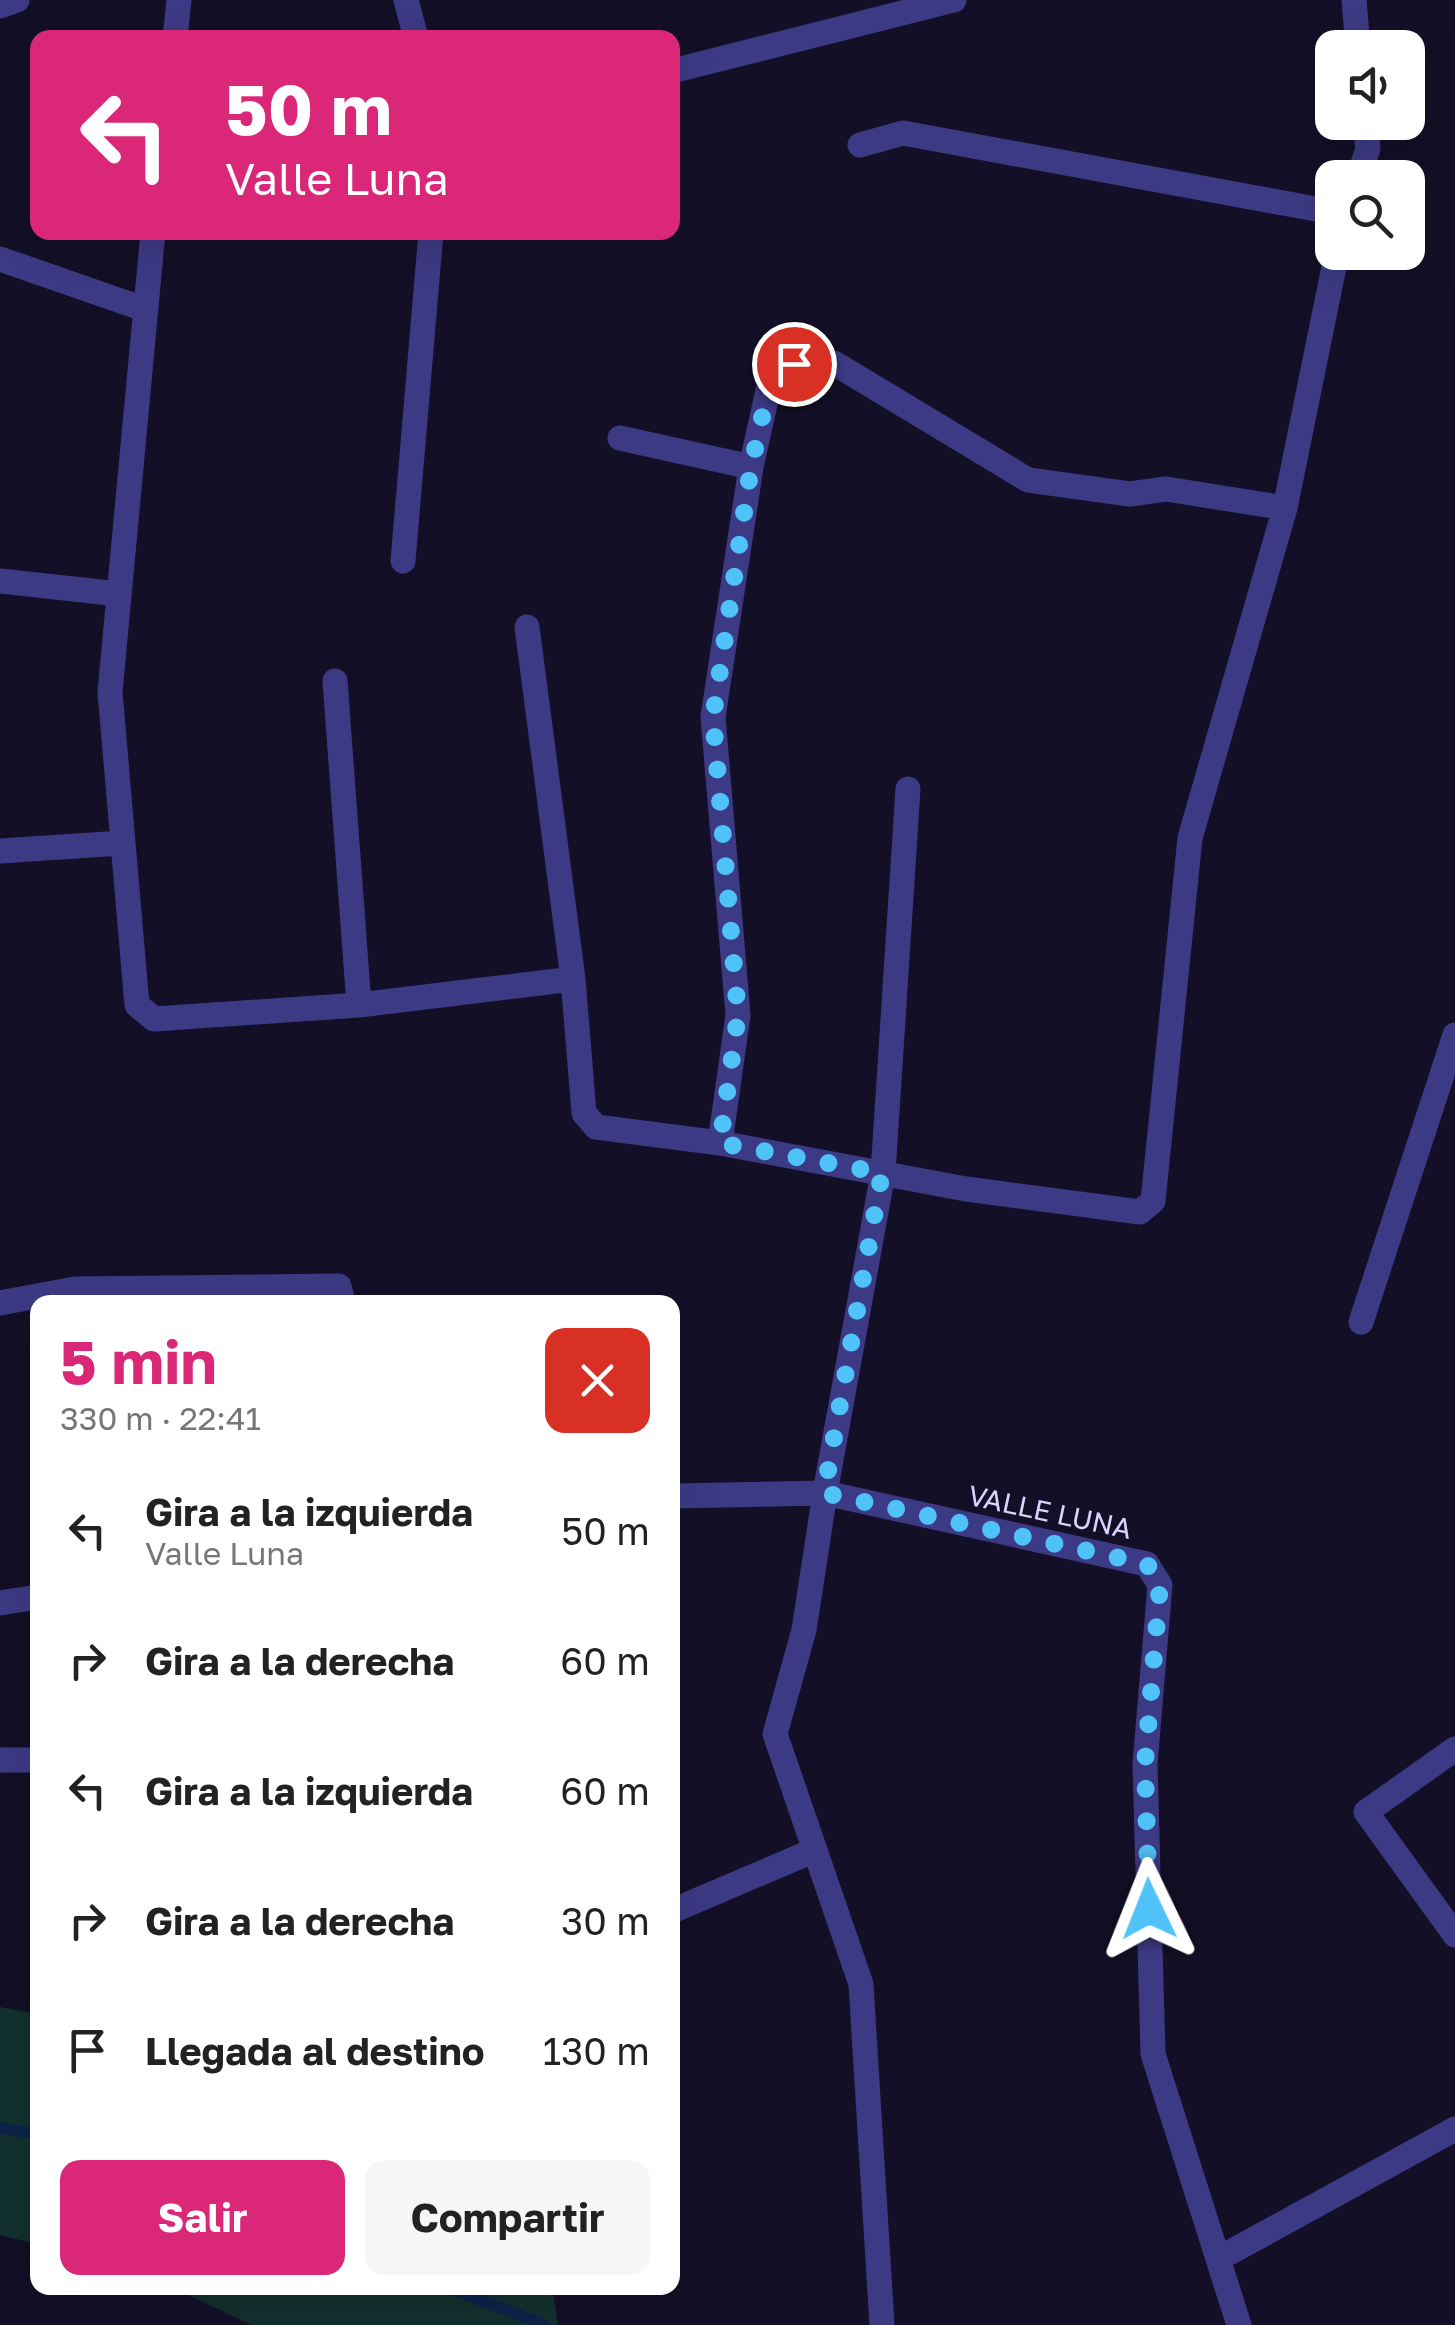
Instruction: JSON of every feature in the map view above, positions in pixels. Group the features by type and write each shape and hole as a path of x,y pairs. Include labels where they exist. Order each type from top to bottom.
{"street":[{"path":"0,6 17,0"},
{"path":"176,30 179,0"},
{"path":"406,0 414,30"},
{"path":"680,68 954,0"},
{"path":"1354,0 1356,30"},
{"path":"860,145 903,133 1315,209"},
{"path":"151,240 110,692 137,1006 154,1019 359,1006 573,979"},
{"path":"403,561 431,240"},
{"path":"0,259 144,309"},
{"path":"527,627 573,979 584,1113 596,1127 720,1143 966,1189 1140,1212 1152,1200 1190,838 1285,508 1334,270"},
{"path":"720,1143 738,1015 713,717 751,467 770,386 794,364 834,363 1028,480 1130,494 1166,489 1285,508"},
{"path":"620,438 751,467"},
{"path":"0,581 119,594"},
{"path":"334,681 359,1006"},
{"path":"882,2325 862,1984 775,1734 804,1630 824,1493 882,1173 908,788"},
{"path":"0,850 122,843"},
{"path":"1361,1322 1455,1034"},
{"path":"43,1295 76,1289 320,1286 339,1286 341,1295"},
{"path":"0,1303 30,1297"},
{"name":"VALLE LUNA","path":"680,1496 824,1493 1147,1564 1160,1585 1145,1764 1153,2054 1238,2325"},
{"path":"0,1603 30,1599"},
{"path":"1455,1749 1366,1812 1455,1934"},
{"path":"0,1760 30,1760"},
{"path":"680,1908 815,1850"},
{"path":"1218,2259 1455,2130"}],"green space":[{"path":"0,2007 30,2013 30,2242 0,2235"},
{"path":"189,2295 553,2295 558,2325 251,2325"}],"waterway":[{"path":"0,2128 30,2133"},
{"path":"467,2295 545,2325"}],"route":[{"path":"794,364 770,386 763,413 751,467 713,717 738,1015 720,1143 882,1173 824,1493 1147,1564 1160,1585 1145,1764 1149,1909"}]}
